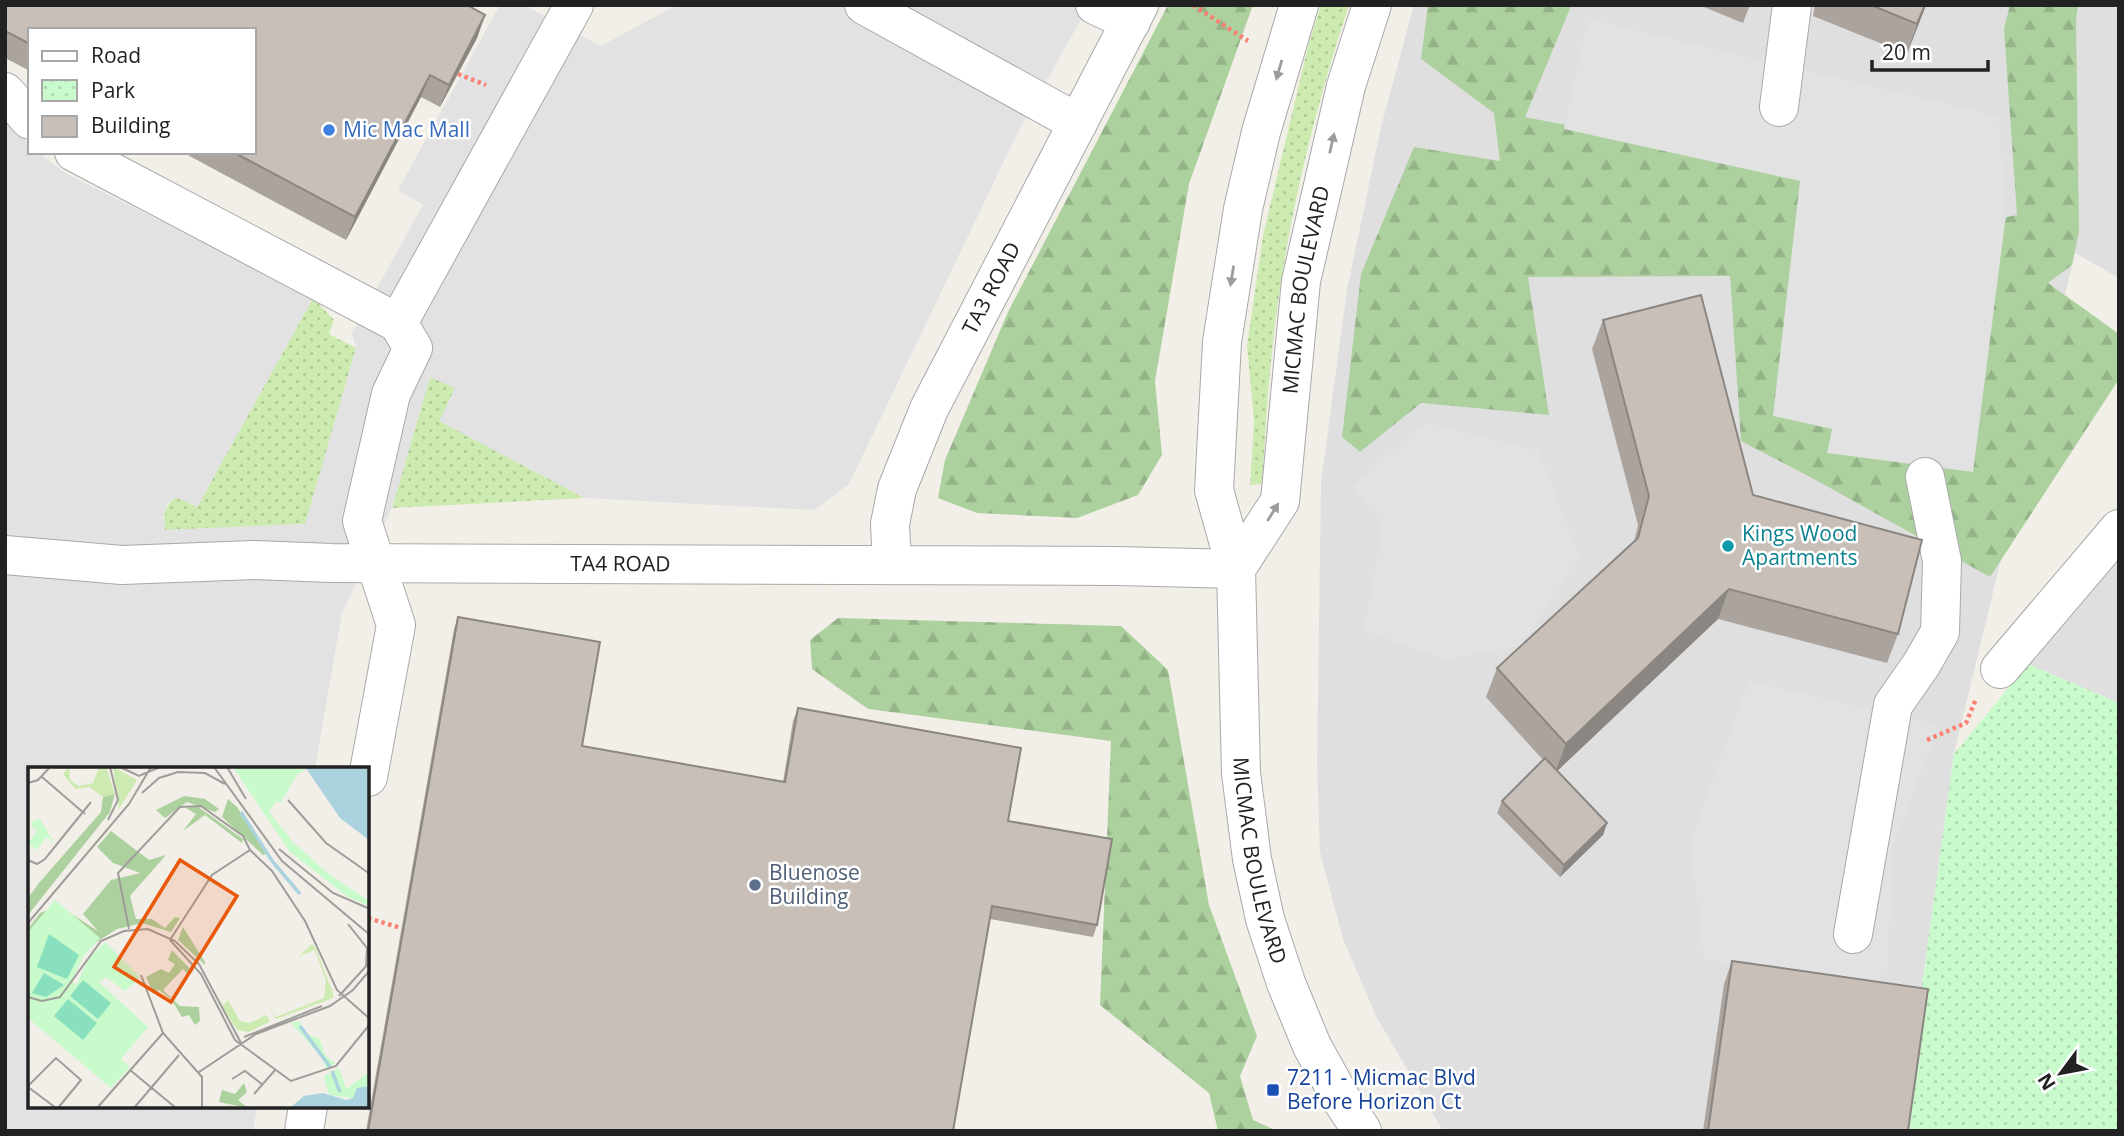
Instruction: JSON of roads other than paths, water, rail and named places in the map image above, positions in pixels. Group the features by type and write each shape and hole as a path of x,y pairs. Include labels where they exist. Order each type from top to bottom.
{"street":[{"path":"398,323 574,5"},
{"path":"864,5 1078,123"},
{"name":"TA3 ROAD","path":"892,565 890,524 897,489 929,409 1135,14 1096,5"},
{"name":"MICMAC BOULEVARD","path":"1299,5 1261,132 1243,209 1222,342 1214,490 1236,569 1241,773 1252,859 1265,919 1286,982 1312,1046 1362,1131"},
{"name":"MICMAC BOULEVARD","path":"1236,569 1280,502 1301,281 1346,86 1371,5"},
{"path":"1779,107 1792,5"},
{"path":"5,92 28,118"},
{"path":"78,154 398,323 413,348 391,394 362,521 396,625 369,772"},
{"path":"1853,934 1893,705 1940,632 1942,561 1926,477"},
{"path":"2000,669 2119,529"},
{"name":"TA4 ROAD","path":"5,555 122,565 254,560 1236,569"},
{"path":"304,1131 309,1108"}],"place":[{"name":"Mic Mac Mall","path":"329,130"},
{"name":"Kings Wood Apartments","path":"1728,546"},
{"name":"Bluenose Building","path":"755,885"},
{"name":"7211 - Micmac Blvd Before Horizon Ct","path":"1273,1090"}]}
